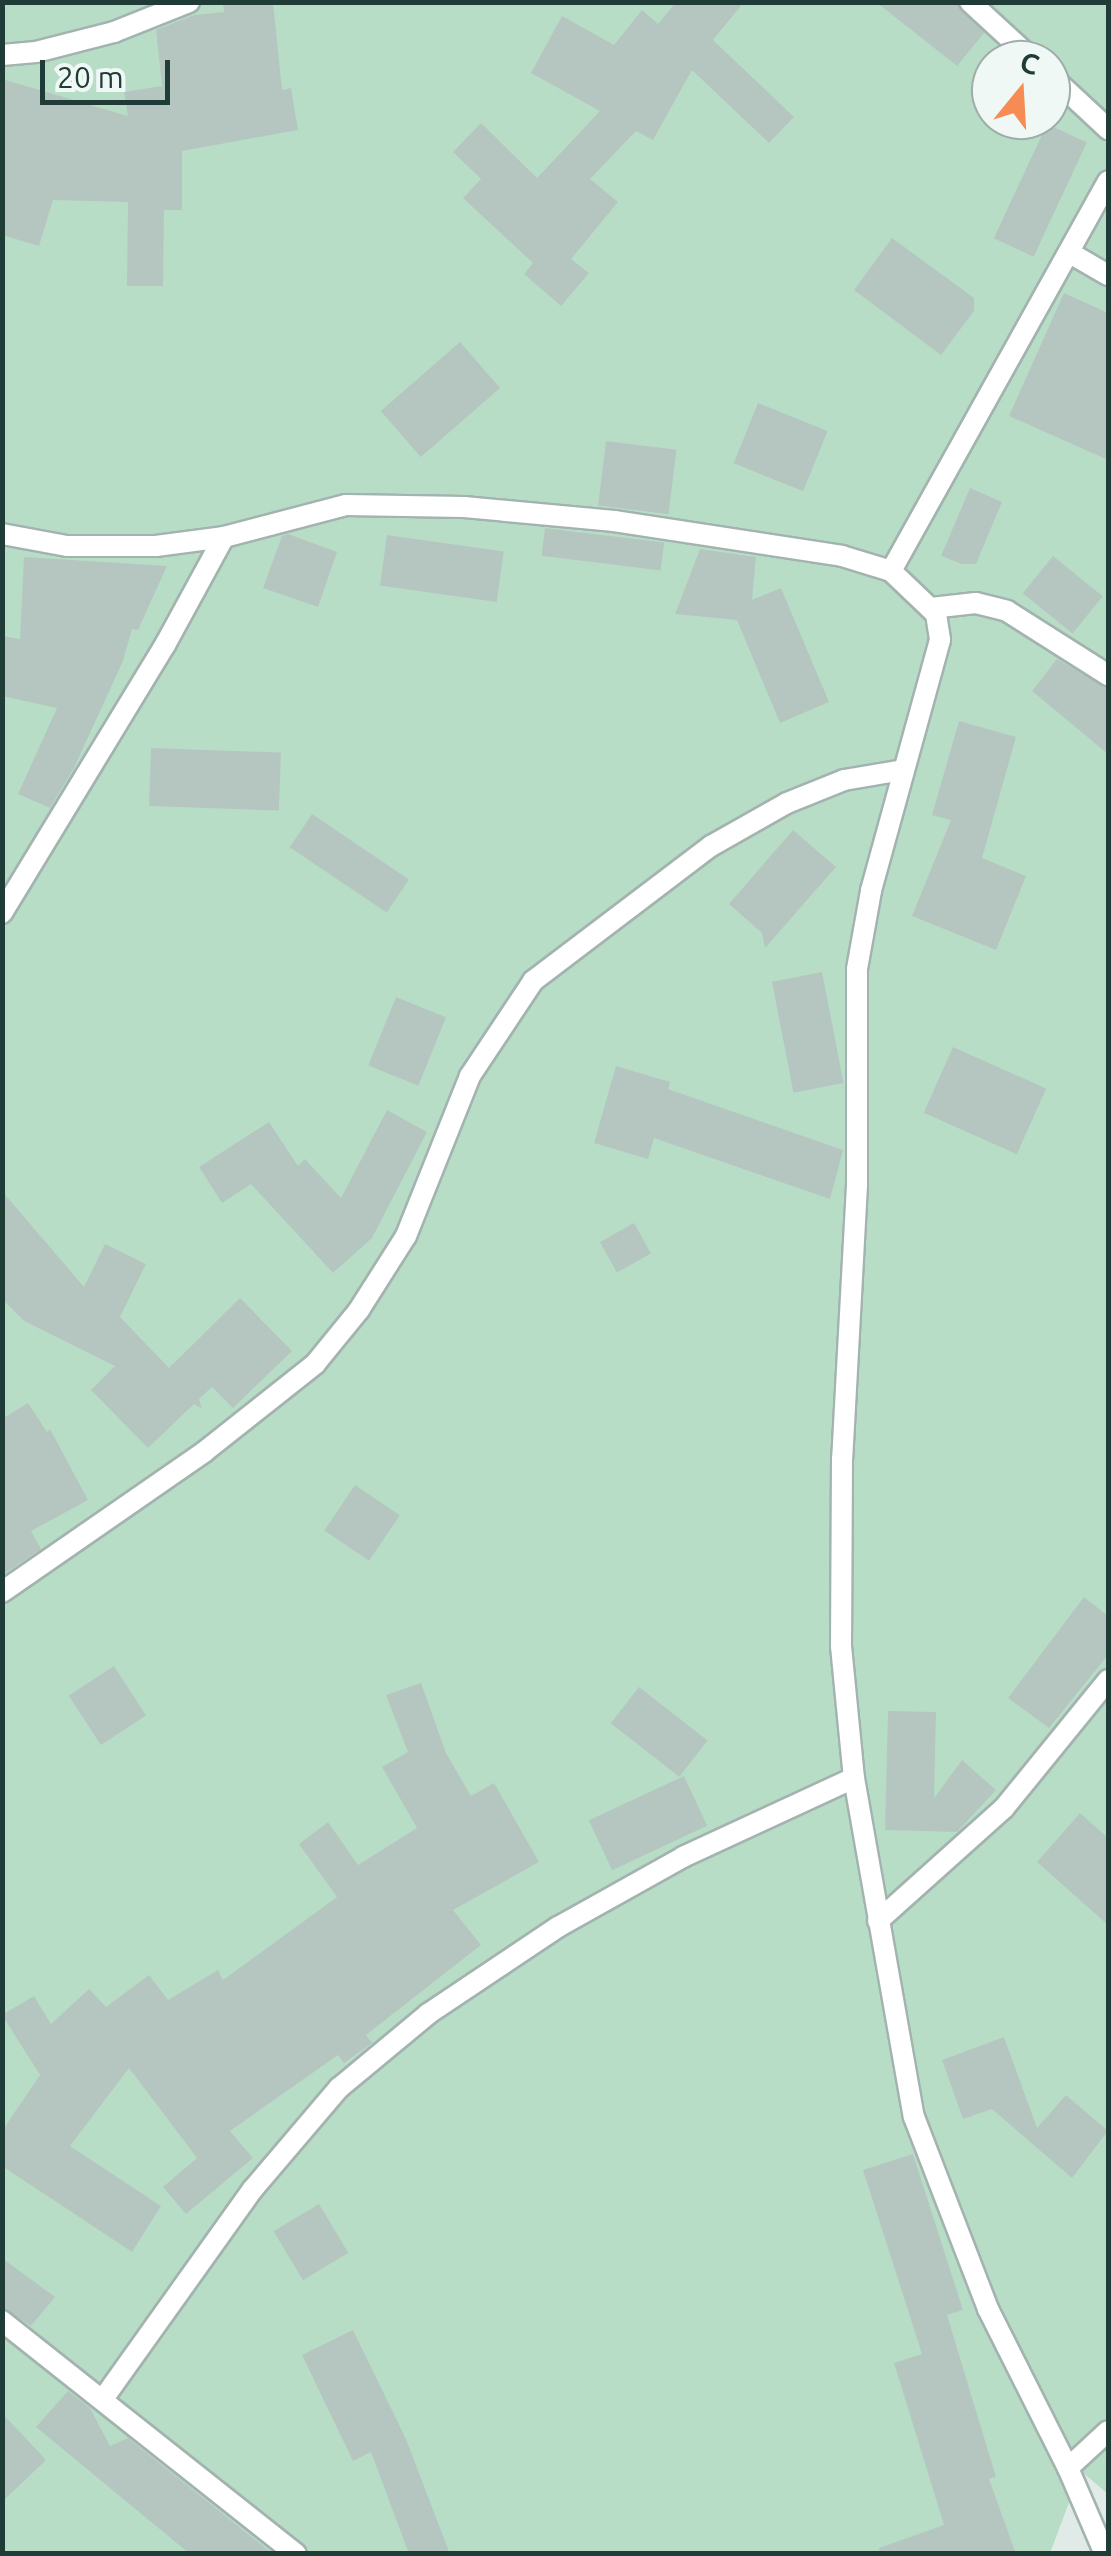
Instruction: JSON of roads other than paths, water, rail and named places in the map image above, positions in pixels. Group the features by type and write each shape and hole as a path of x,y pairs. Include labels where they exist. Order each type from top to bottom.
{"lane":[{"path":"2,55 36,52 114,32 189,2"},
{"path":"970,2 1012,40"},
{"path":"1071,94 1108,128"},
{"path":"891,572 1108,181"},
{"path":"1070,253 1108,275"},
{"path":"2,534 102,547 156,546 224,537 346,504 464,508 740,538 842,556 891,572 931,608 939,622 940,640 863,922 856,968 857,1185 842,1458 841,1646 854,1778 924,2152 988,2309 1068,2468 1105,2554"},
{"path":"2,913 146,676 224,537"},
{"path":"931,608 976,603 1007,611 1108,675"},
{"path":"2,1592 204,1452 315,1364 359,1310 406,1236 470,1076 533,980 711,846 787,803 844,780 902,770"},
{"path":"878,1921 1004,1808 1108,1680"},
{"path":"103,2399 303,2126 354,2076 428,2014 558,1927 683,1857 854,1778"},
{"path":"2,2321 296,2554"},
{"path":"1068,2468 1108,2432"}]}
